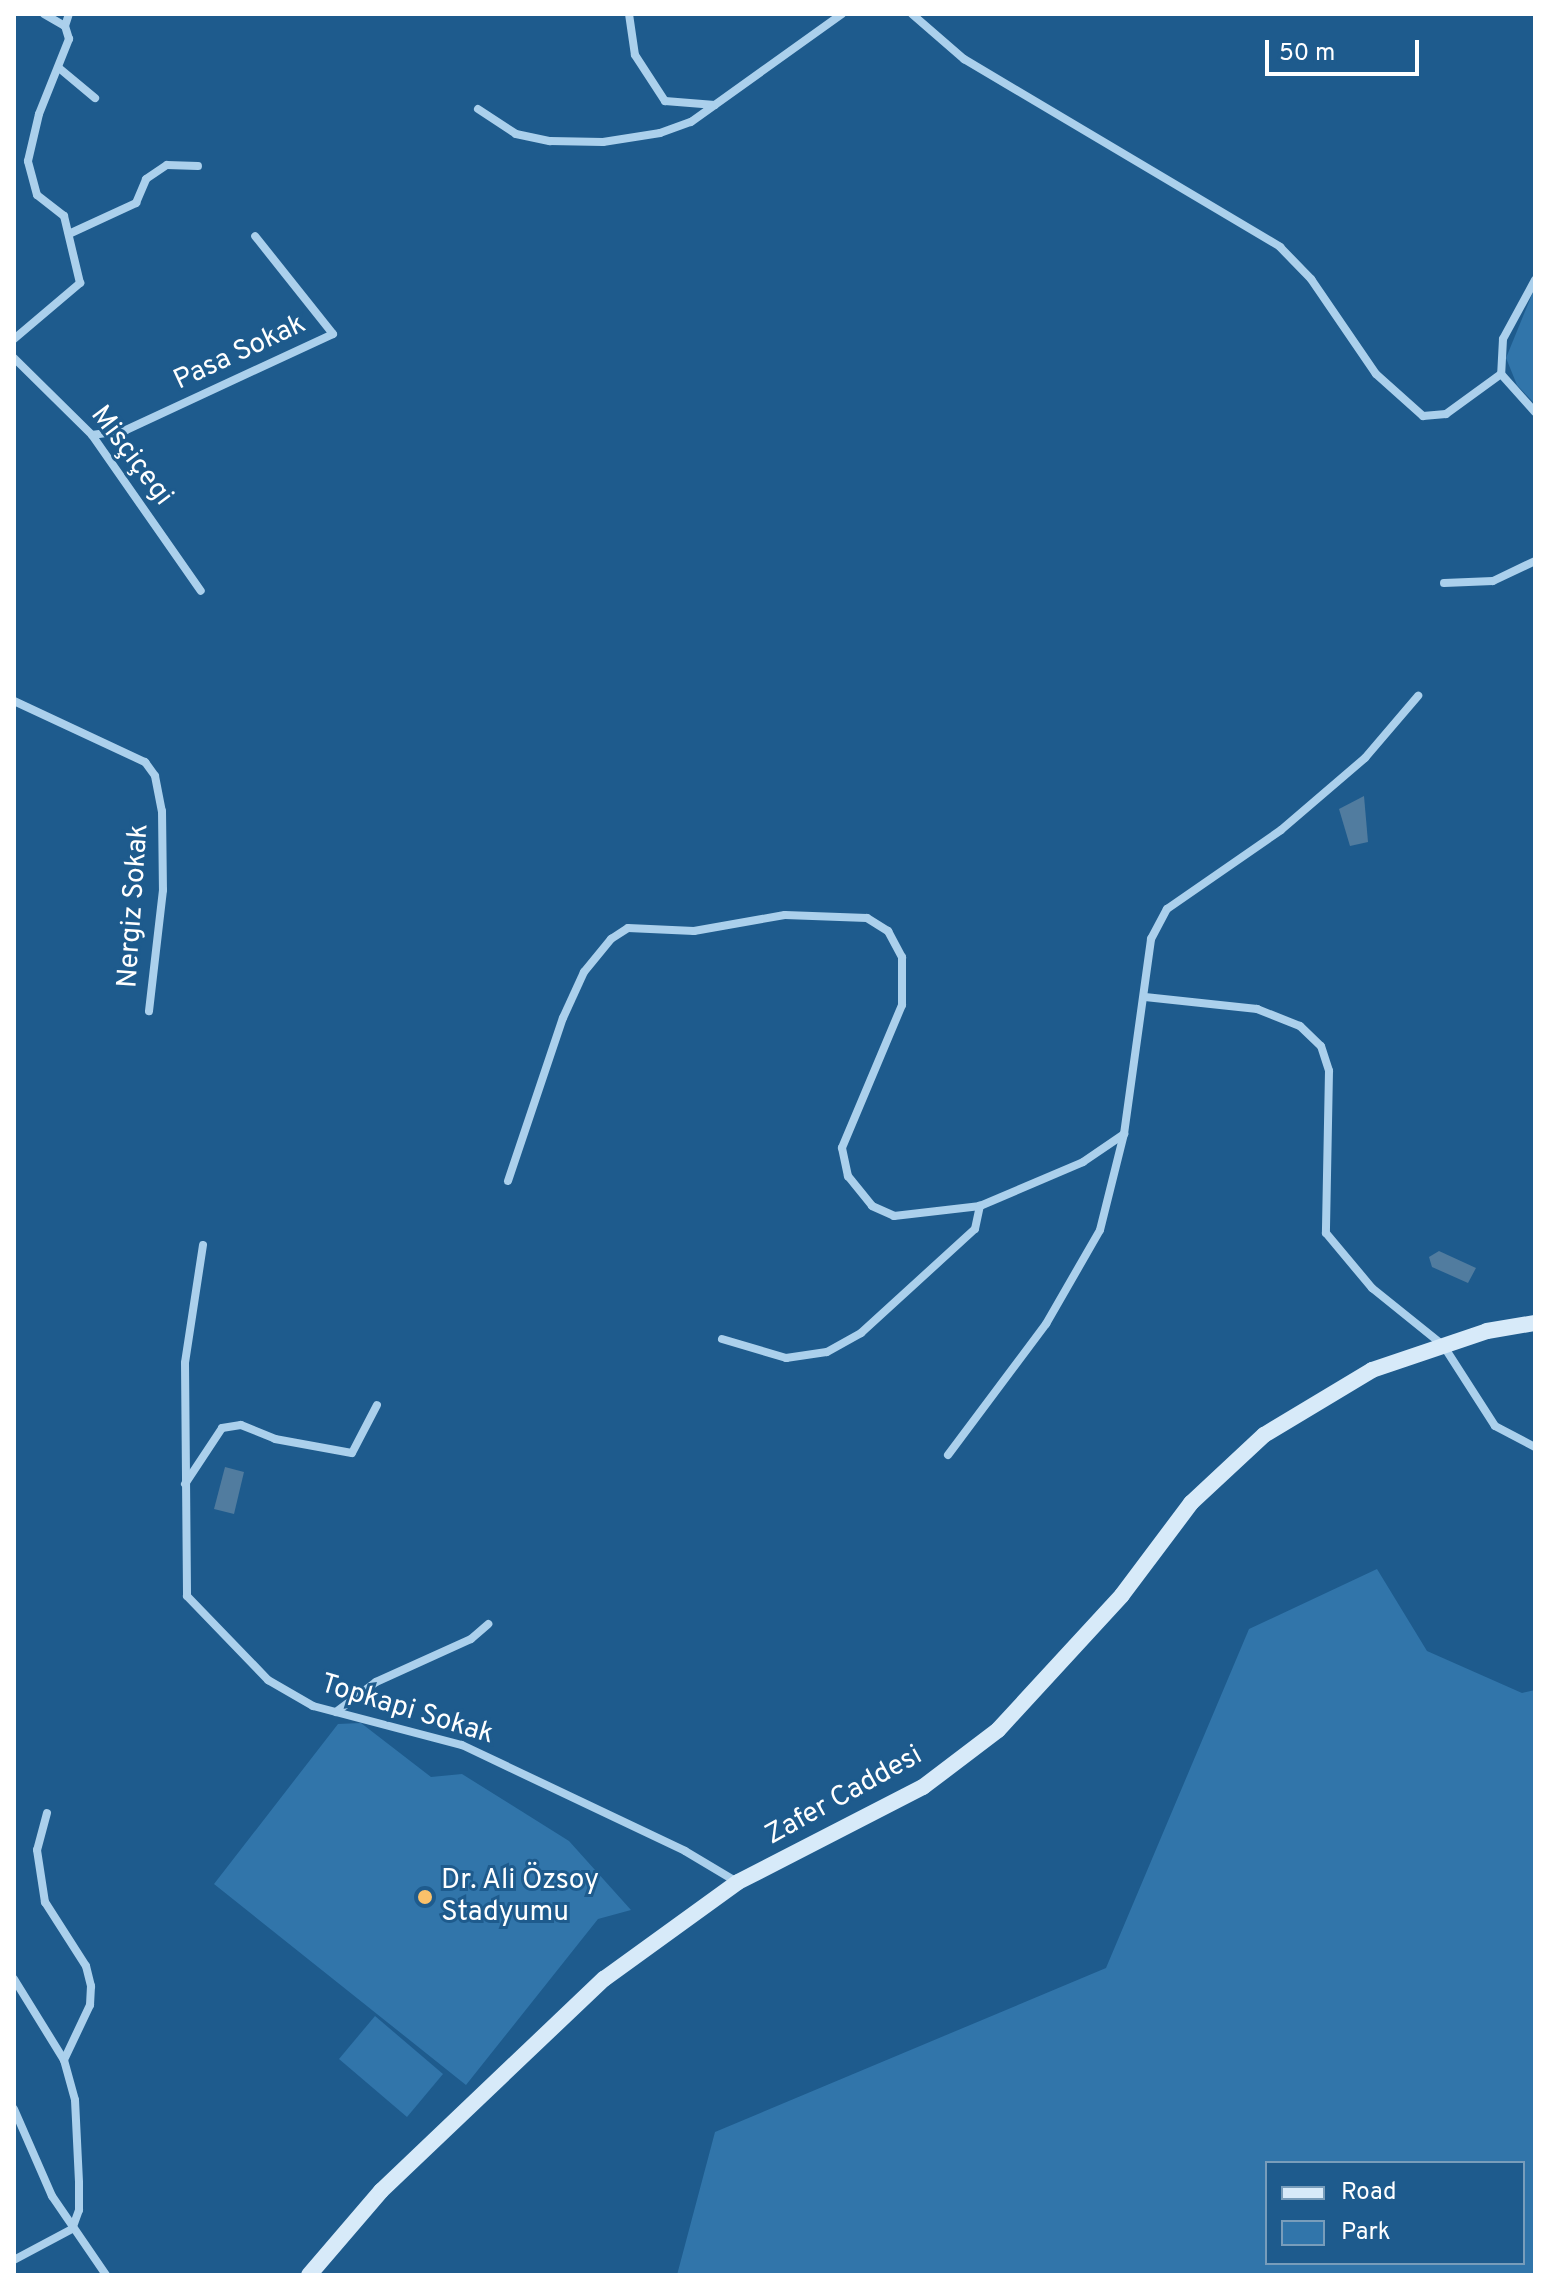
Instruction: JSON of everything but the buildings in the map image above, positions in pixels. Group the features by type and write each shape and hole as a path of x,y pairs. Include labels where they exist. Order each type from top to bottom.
{"street":[{"path":"44,14 65,26"},
{"path":"14,339 80,283 71,233 64,216 37,195 28,161 39,114 69,39 65,26 69,14"},
{"path":"629,14 635,55 665,101 716,105"},
{"path":"478,109 516,134 603,142 660,133 691,122 842,14"},
{"path":"912,14 964,59 1280,247 1311,279 1376,374 1423,416 1446,414 1501,374"},
{"path":"59,68 95,98"},
{"path":"71,233 136,203 146,179 167,165 198,166"},
{"name":"Pasa Sokak","path":"92,435 126,430 333,334 255,236"},
{"path":"1535,280 1503,339 1501,374 1535,412"},
{"name":"Misçiçegi","path":"14,358 92,435 201,591"},
{"path":"1444,583 1493,581 1535,561"},
{"path":"948,1455 1082,1269 1111,1197 1124,1134 1151,939 1167,909 1281,830 1365,758 1418,696"},
{"name":"Nergiz Sokak","path":"14,701 145,762 155,776 162,811 163,877 149,1011"},
{"path":"508,1181 563,1018 584,972 611,939 628,928 694,931 785,915 867,918 888,931 905,975 902,1005 848,1125 842,1148 848,1176 872,1206 894,1216 980,1206 1083,1162 1124,1134"},
{"path":"1145,997 1257,1009 1300,1026 1321,1046 1329,1071 1326,1233 1372,1288 1443,1345 1495,1426 1535,1447"},
{"path":"722,1339 786,1358 827,1352 861,1333 975,1229 980,1206"},
{"name":"Topkapi Sokak","path":"203,1245 185,1363 187,1596 268,1680 313,1706 462,1745 685,1851 738,1882"},
{"name":"Zafer Caddesi","path":"309,2275 381,2191 554,2022 738,1882 923,1787 998,1730 1122,1595 1191,1503 1264,1435 1372,1370 1443,1345 1535,1323"},
{"path":"184,1485 222,1428 241,1425 275,1439 352,1453 377,1405"},
{"path":"336,1712 376,1682 471,1639 488,1624"},
{"path":"47,1813 37,1850 41,1887 86,1966 91,1986 90,2005 64,2060"},
{"path":"14,1979 64,2060 75,2100 79,2183 79,2210 72,2229 14,2260"},
{"path":"14,2109 72,2229 106,2275"}],"green space":[{"path":"1535,287 1535,404 1517,385 1506,358"},
{"path":"1377,1569 1427,1651 1522,1693 1535,1690 1535,2275 677,2275 715,2132 1106,1968 1249,1629"},
{"name":"Dr. Ali Özsoy Stadyumu","path":"361,1723 431,1777 462,1774 569,1841 631,1910 598,1919 466,2085 214,1884 338,1724"},
{"path":"375,2016 443,2074 407,2117 339,2059"}],"shaded area":[{"path":"1364,796 1368,842 1350,846 1339,809"},
{"path":"1439,1251 1476,1268 1468,1283 1432,1267 1429,1257"},
{"path":"225,1467 244,1472 234,1514 214,1509"}],"place":[{"name":"Dr. Ali Özsoy Stadyumu","path":"425,1897"}]}
